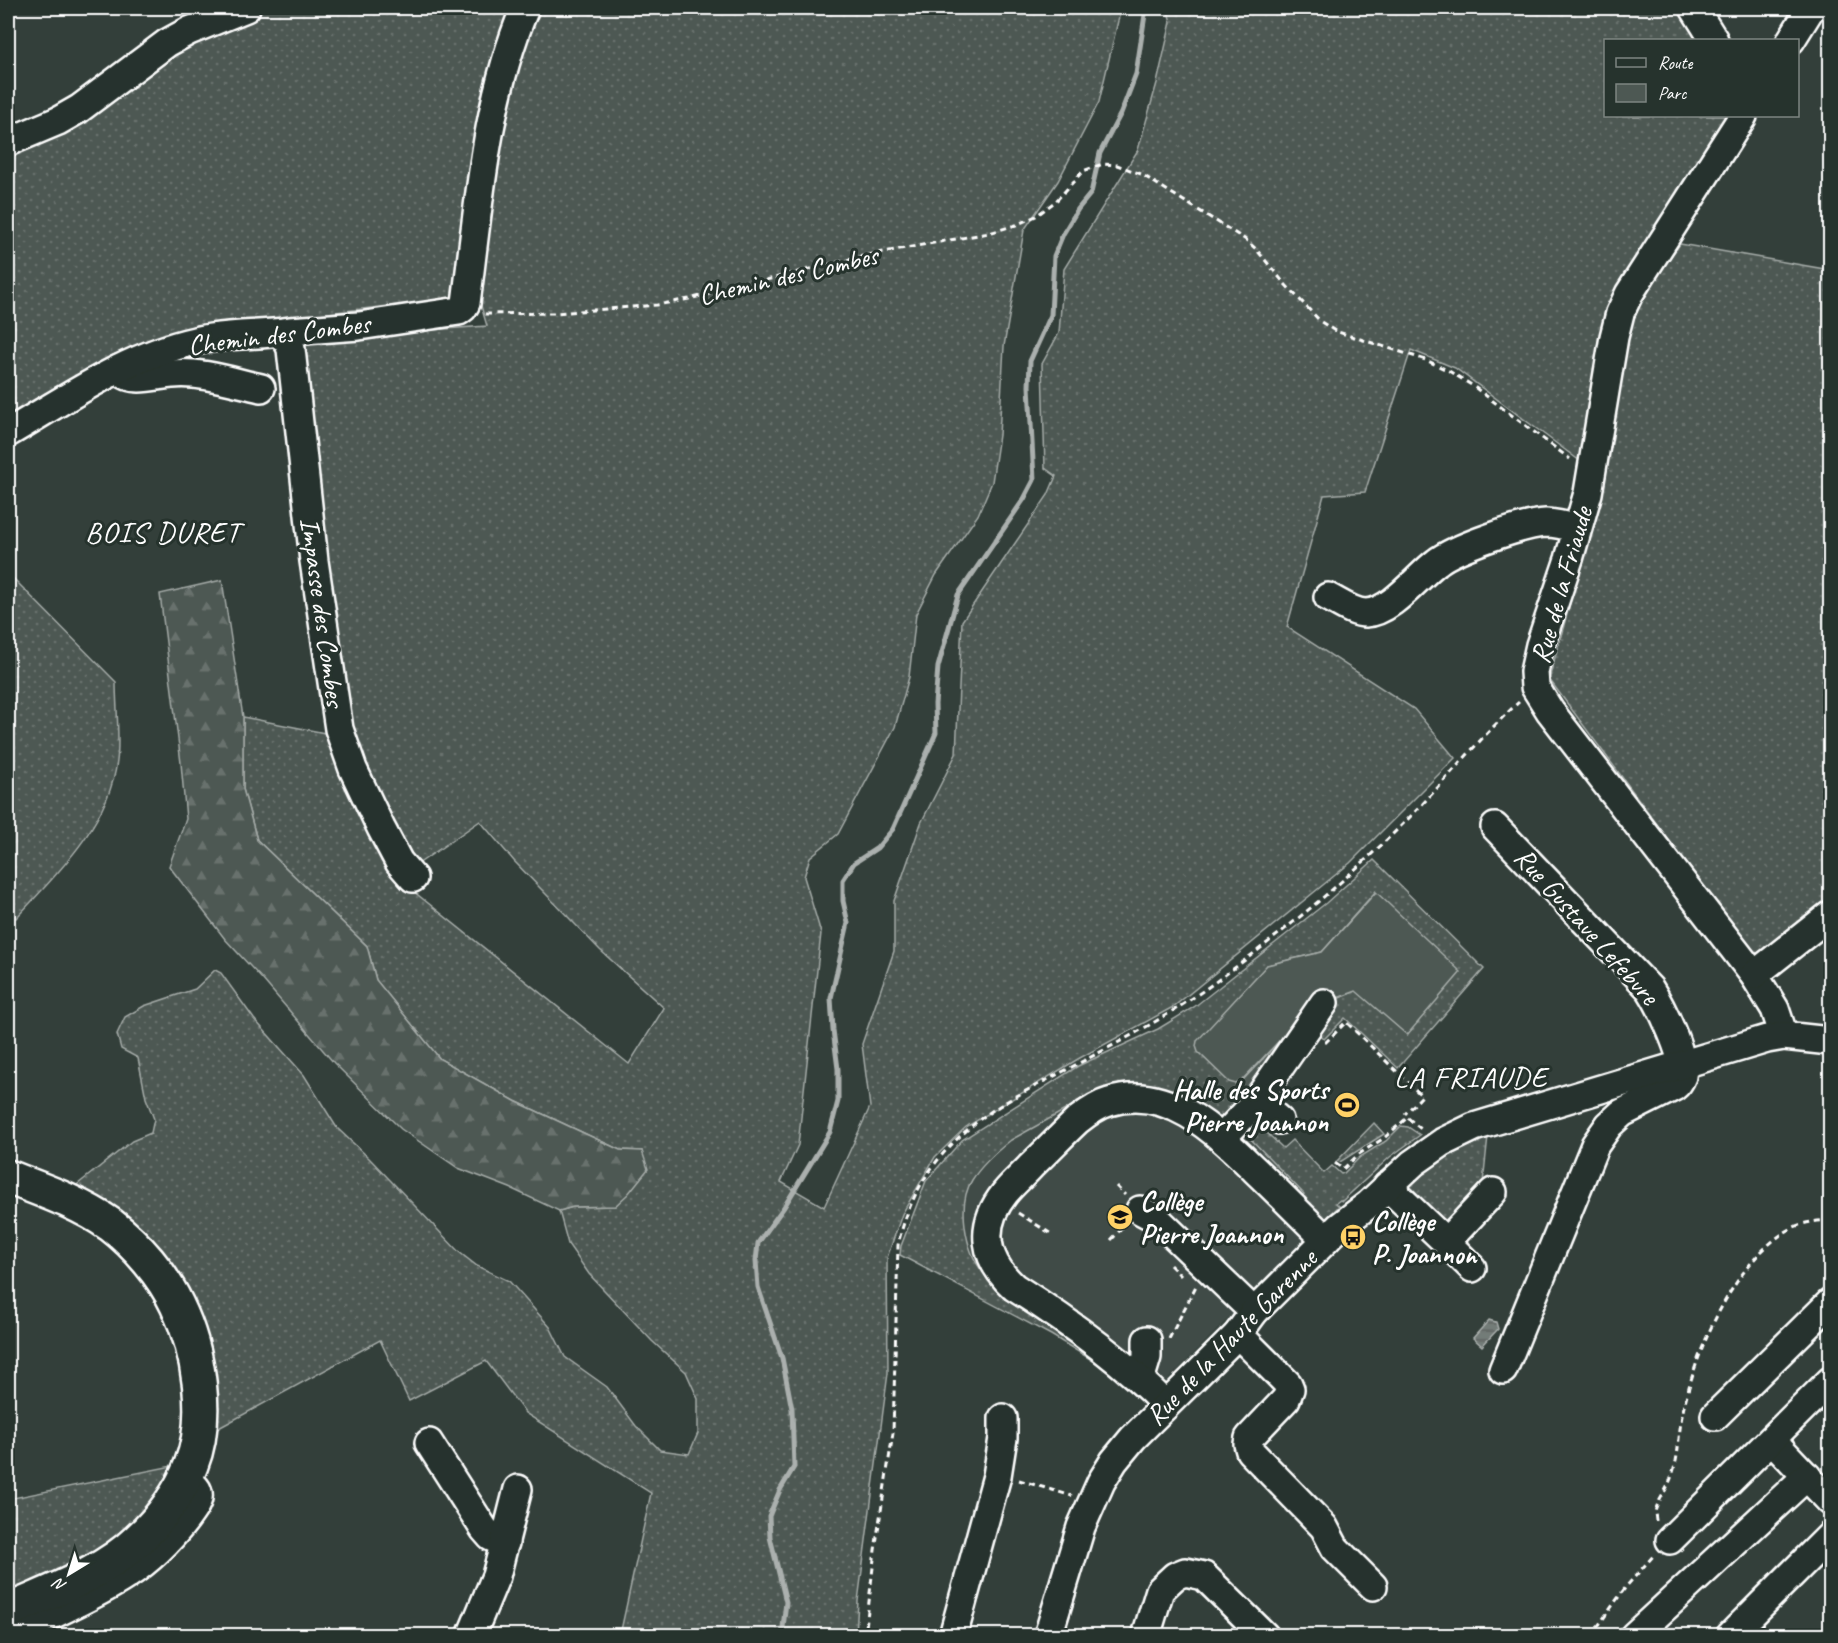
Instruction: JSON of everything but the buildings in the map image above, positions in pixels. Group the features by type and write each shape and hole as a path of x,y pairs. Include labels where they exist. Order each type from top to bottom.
{"main road":[{"path":"8,1177 76,1205 110,1225 135,1247 159,1275 177,1305 194,1358 200,1398 199,1432 192,1464 161,1514 139,1539 112,1560 8,1611"}],"street":[{"path":"8,142 58,121 79,109 167,43 189,31 246,8"},
{"path":"464,308 491,128 503,74 525,8"},
{"path":"1694,8 1713,39"},
{"path":"1792,39 1811,8"},
{"name":"Rue de la Friaude","path":"1742,117 1629,294 1620,313 1593,468 1534,672 1536,687 1550,711 1754,975 1775,1009 1784,1036"},
{"name":"Chemin des Combes","path":"8,433 119,369 150,354 197,340 237,334 280,333 359,326 464,308"},
{"name":"Impasse des Combes","path":"280,333 291,349 314,561 339,729 353,769 381,828 399,862 413,878"},
{"path":"119,369 124,375 134,378 173,373 196,374 261,388"},
{"path":"1328,597 1354,611 1367,613 1381,609 1399,596 1438,560 1454,552 1524,526 1545,523 1577,529"},
{"name":"Rue Gustave Lefebvre","path":"1495,826 1650,989 1662,1007 1681,1064"},
{"path":"1754,975 1830,915"},
{"path":"1222,1138 1255,1102 1324,1003"},
{"path":"1784,1036 1830,1040 1830,1029"},
{"name":"Rue de la Haute Garenne","path":"1048,1635 1081,1527 1091,1502 1114,1461 1166,1405 1238,1334 1254,1312 1339,1227 1369,1204 1413,1163 1443,1142 1474,1127 1681,1064 1784,1036"},
{"path":"1503,1370 1595,1145 1609,1125 1622,1113 1674,1088 1680,1082 1681,1064"},
{"path":"1166,1405 1144,1361 1096,1344 1003,1277 990,1256 987,1240 993,1210 1005,1193 1077,1120 1109,1102 1128,1098 1164,1103 1180,1109 1222,1138 1326,1240"},
{"path":"1255,1102 1279,1120"},
{"path":"1387,1186 1472,1268"},
{"path":"1446,1242 1494,1192"},
{"path":"1131,1210 1157,1220 1254,1312"},
{"path":"1715,1416 1830,1303"},
{"path":"1238,1334 1288,1384 1290,1389 1286,1399 1249,1438 1250,1451 1324,1527 1335,1548 1374,1586"},
{"path":"1670,1540 1830,1382"},
{"path":"953,1635 998,1473 1003,1438 1003,1418"},
{"path":"1772,1440 1830,1501"},
{"path":"429,1443 484,1529 491,1537 505,1543"},
{"path":"1634,1635 1807,1476"},
{"path":"8,1635 105,1590 151,1558 177,1531 198,1501 199,1494 195,1485 184,1479"},
{"path":"471,1635 496,1576 518,1489"},
{"path":"1730,1635 1830,1536"},
{"path":"1146,1635 1160,1590 1175,1576 1185,1572 1204,1576 1264,1635"}],"path":[{"name":"Chemin des Combes","path":"464,308 478,314 495,315 555,313 657,305 689,299 867,255 989,233 1016,225 1036,216 1056,201 1083,171 1103,164 1117,165 1141,174 1246,240 1321,322 1335,331 1426,360 1449,371 1473,386 1569,459 1582,466 1593,468"},
{"path":"1324,1045 1346,1022 1422,1096 1384,1138 1359,1154 1343,1169 1335,1163"},
{"path":"1405,1115 1416,1124"},
{"path":"1111,1240 1131,1210 1116,1186"},
{"path":"998,1203 1038,1224 1053,1235"},
{"path":"1591,1635 1625,1588 1670,1540 1660,1530 1655,1513 1671,1480 1682,1415 1692,1375 1700,1349 1715,1318 1752,1262 1773,1242 1795,1226 1830,1220"},
{"path":"1144,1361 1153,1359 1166,1346 1198,1282 1203,1265"},
{"path":"998,1473 1091,1502"}],"shaded area":[{"name":"Collège Pierre Joannon","path":"1158,1029 1335,1210 1146,1402 1113,1373 1051,1335 900,1255 901,1246 926,1181 962,1140 1078,1066"},
{"path":"1489,1320 1496,1322 1498,1329 1482,1346 1473,1338"}],"green space":[{"path":"264,8 513,8 458,298 180,330 79,376 8,420 8,149 186,40"},
{"path":"535,8 1121,8 1099,102 1058,181 1024,230 1004,346 999,435 992,482 978,515 936,575 916,614 909,677 895,727 838,834 810,857 804,877 821,933 798,1145 781,1182 824,1207 870,1107 862,1044 894,951 894,901 921,823 956,754 962,621 1048,495 1056,476 1045,468 1042,364 1059,333 1064,269 1138,150 1171,22 1167,8 1682,8 1702,39 1604,39 1604,117 1730,117 1614,303 1580,461 1455,368 1411,350 1365,492 1324,495 1287,627 1414,709 1455,758 1350,863 1173,1007 1078,1059 966,1127 935,1157 902,1214 887,1258 888,1373 858,1601 856,1635 620,1635 651,1493 525,1413 486,1361 409,1401 380,1340 215,1430 191,1314 68,1192 132,1141 151,1133 154,1119 146,1098 138,1058 121,1049 117,1034 125,1017 144,1006 195,989 215,970 221,973 254,1019 304,1075 337,1128 459,1252 477,1266 509,1281 550,1327 565,1357 607,1387 636,1426 660,1450 689,1454 698,1433 698,1399 686,1372 652,1341 589,1274 568,1244 559,1211 573,1207 615,1206 637,1182 642,1151 620,1150 515,1101 440,1059 376,980 367,946 257,840 243,789 243,717 335,735 408,887 629,1064 664,1008 600,950 514,861 480,821 418,864 405,860 343,728 300,339 487,326 476,289 507,93"},
{"path":"1680,244 1830,270 1830,899 1756,957 1549,679 1606,474 1622,343 1646,290"},
{"path":"8,573 116,682 118,732 117,761 104,806 79,847 16,918 8,911"},
{"path":"222,580 243,717 243,789 257,840 367,946 376,980 440,1059 515,1101 620,1150 642,1151 648,1169 615,1206 573,1207 559,1211 510,1188 458,1168 401,1129 334,1063 225,939 169,866 186,819 160,594"},
{"path":"1374,860 1484,969 1398,1068 1345,1018 1324,1039 1313,1029 1337,999 1356,991 1375,892 1322,952 1267,965 1242,1081 1310,1008 1224,1128 1109,1092 1085,1099 1011,1140 980,1169 972,1180 965,1202 965,1227 972,1252 983,1272 1036,1314 1057,1334 1116,1369 1113,1373 1051,1335 900,1255 901,1246 926,1181 962,1140 1078,1066 1158,1029 1194,1007 1326,903"},
{"path":"1376,892 1461,972 1407,1035 1356,991 1310,1008 1241,1081 1236,1084 1229,1082 1198,1052 1197,1041 1267,965 1322,952"},
{"path":"1251,1114 1276,1124 1267,1133 1283,1148 1292,1140 1324,1173 1332,1166 1341,1174 1344,1173 1360,1157 1386,1141 1401,1126 1408,1127 1420,1135 1390,1157 1342,1201 1336,1203 1339,1206 1321,1224 1298,1202 1304,1194 1245,1133"},
{"path":"1374,1123 1384,1134 1340,1162 1337,1161"},
{"path":"1488,1136 1483,1183 1445,1222 1409,1185 1446,1157"},
{"path":"177,1465 165,1491 107,1552 8,1601 8,1499"}],"waterway":[{"path":"782,1636 786,1602 770,1537 769,1516 780,1490 794,1467 792,1409 782,1358 758,1287 756,1261 758,1243 784,1207 830,1132 838,1101 838,1069 831,998 848,923 843,901 843,880 854,863 877,848 893,829 936,733 935,704 938,667 958,595 1024,499 1034,480 1029,386 1030,361 1051,315 1054,256 1063,234 1091,193 1100,153 1121,113 1136,74 1146,8"}],"place":[{"name":"Halle des Sports Pierre Joannon","path":"1347,1105"},
{"name":"Collège Pierre Joannon","path":"1120,1217"},
{"name":"Collège P. Joannon","path":"1353,1237"}],"district":[{"name":"BOIS DURET","path":"163,532"},
{"name":"LA FRIAUDE","path":"1471,1077"}]}
